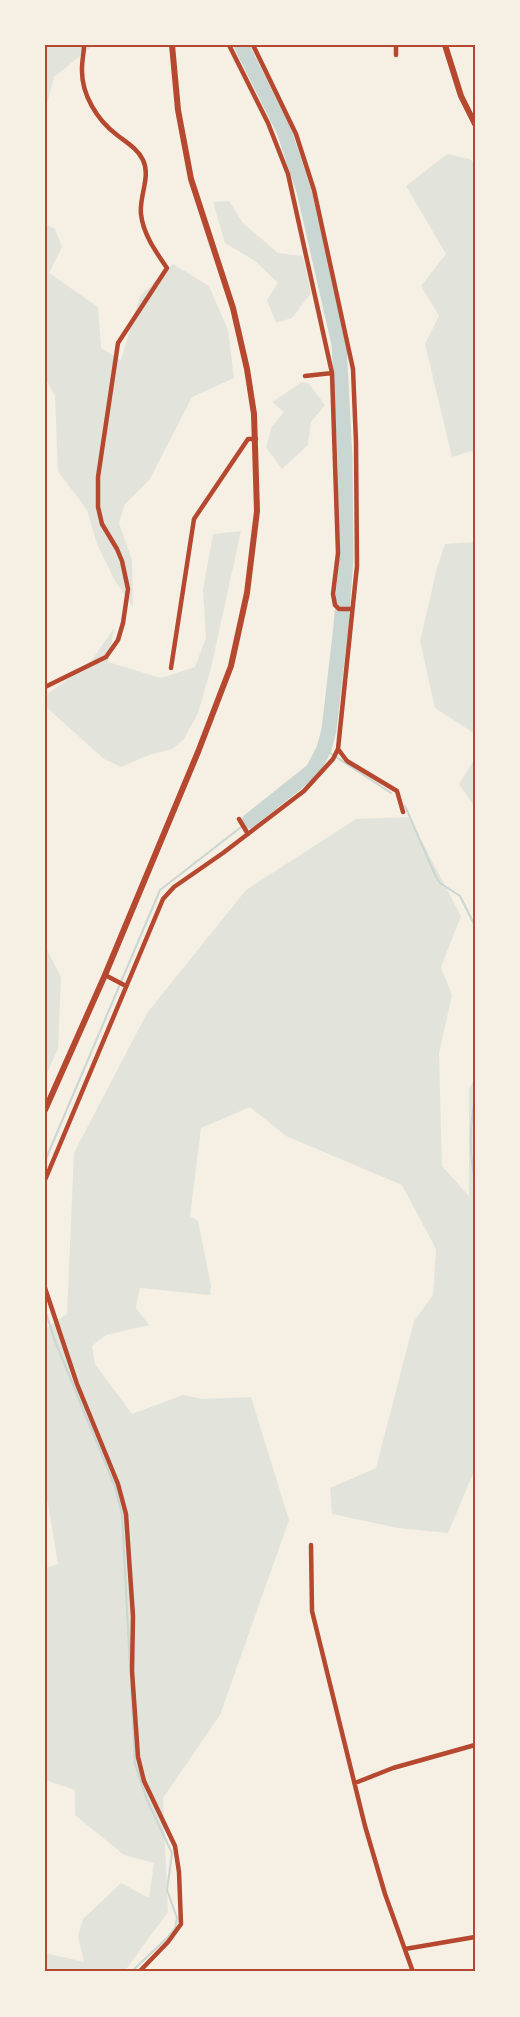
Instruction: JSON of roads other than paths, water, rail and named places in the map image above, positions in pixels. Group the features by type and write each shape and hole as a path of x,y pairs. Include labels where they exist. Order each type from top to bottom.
{"street":[{"path":"45,687 106,657 118,640 123,623 128,589 117,549 102,524 98,507 98,477 118,343 167,268 147,235 141,214 146,171 144,162 137,150 110,130 95,114 83,78 84,45"},
{"path":"45,1110 105,975 198,752 231,666 248,592 257,511 256,439 247,369 233,308 191,179 178,110 172,45"},
{"path":"229,45 268,123 288,174 332,373 338,553 333,594 339,609 351,609"},
{"path":"45,1180 124,985 163,899 174,886 304,791 333,759 337,751 357,566 357,442 353,369 314,190 296,134 253,45"},
{"path":"396,45 396,55"},
{"path":"445,45 461,96 474,120"},
{"path":"305,376 332,373"},
{"path":"171,668 194,519 248,439 256,439"},
{"path":"337,751 347,761 397,791 403,812"},
{"path":"239,819 248,834"},
{"path":"105,975 124,985"},
{"path":"45,1288 77,1384 118,1484 126,1514 133,1616 132,1671 138,1757 144,1781 175,1846 179,1872 181,1924 168,1942 139,1972"},
{"path":"311,1545 312,1611 385,1894 413,1972"},
{"path":"355,1783 393,1768 475,1746"},
{"path":"405,1949 475,1937"}],"waterway":[{"path":"241,45 284,131 304,191 339,344 345,459 346,560 329,730 324,749 313,770 249,821"},
{"path":"324,749 391,793"},
{"path":"405,806 436,877 440,883 460,896 475,926"},
{"path":"45,1161 160,890 249,821"},
{"path":"475,1098 471,1140 475,1181"},
{"path":"45,1310 55,1341 115,1487 122,1515 130,1667"},
{"path":"131,1682 135,1764 147,1800 172,1853 167,1890 177,1918 175,1928 167,1938 131,1972"}]}
